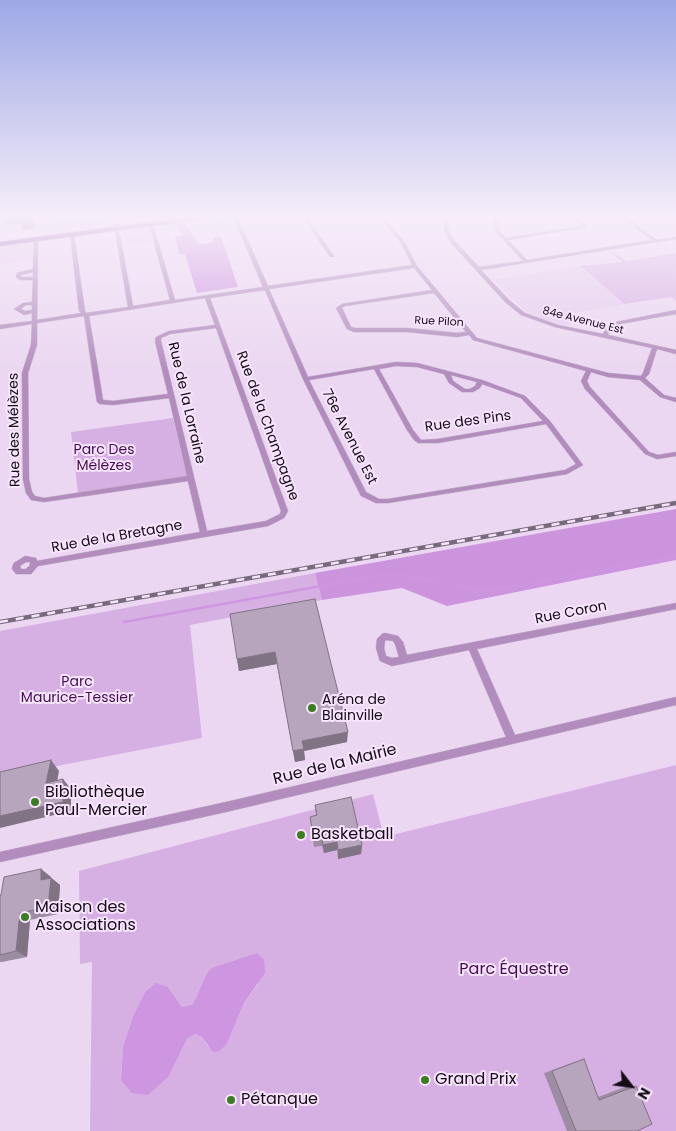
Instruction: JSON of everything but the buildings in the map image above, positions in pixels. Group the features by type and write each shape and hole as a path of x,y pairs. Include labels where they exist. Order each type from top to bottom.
{"street":[{"path":"77,269 82,311 87,317 100,402 113,403 170,396"},
{"path":"124,269 131,307"},
{"path":"164,269 173,301"},
{"name":"76e Avenue Est","path":"257,269 306,379 363,494 378,501 567,472 580,465 548,422"},
{"path":"0,327 396,269"},
{"path":"417,269 469,333"},
{"name":"84e Avenue Est","path":"478,269 513,306 525,315 551,324 604,337 654,349 676,352"},
{"path":"34,322 35,278 34,270 19,274 18,277 20,280 35,278"},
{"name":"Rue Pilon","path":"435,291 344,305 339,308 349,328 354,330 469,333 481,341 588,370 616,376 642,378"},
{"name":"Rue de la Champagne","path":"204,534 268,523 282,516 285,512 207,296"},
{"path":"34,303 25,304 17,309 24,313 34,312"},
{"path":"604,337 609,328 618,323 676,312"},
{"name":"Rue des Mélèzes","path":"34,322 34,345 25,373 26,479 28,494 33,498 44,500 190,478"},
{"name":"Rue de la Lorraine","path":"204,534 158,340 159,337 169,333 218,326"},
{"path":"654,349 646,374 642,378 662,396 676,400"},
{"path":"306,379 375,367 417,365 480,381 523,397 548,422"},
{"name":"Rue des Pins","path":"375,367 413,435 420,442 438,441 548,422"},
{"path":"588,370 584,381 587,388 647,453 657,457 676,454"},
{"path":"447,373 451,382 464,391 471,391 478,387 480,381"},
{"name":"Rue de la Bretagne","path":"35,564 204,534"},
{"name":"Rue Coron","path":"404,660 676,606"},
{"path":"472,648 512,739"},
{"name":"Rue de la Mairie","path":"0,857 226,807 676,701"}],"shaded area":[{"path":"190,269 232,269 238,287 197,293"},
{"path":"564,269 584,269 624,304 576,313 569,325 565,325 540,319 525,311 494,280"},
{"path":"676,509 676,560 447,606 402,588 322,600 315,573"},
{"path":"257,953 264,959 265,973 244,1003 227,1044 219,1051 213,1052 202,1037 195,1034 187,1039 169,1076 148,1095 132,1093 121,1080 123,1047 133,1016 145,992 156,983 168,987 182,1007 193,1004 207,973 212,968"}],"green space":[{"path":"584,269 676,269 676,301 672,297 624,304"},
{"name":"Parc Des Mélèzes","path":"173,418 187,477 78,493 71,432"},
{"name":"Parc Maurice-Tessier","path":"315,573 322,600 190,625 202,738 0,777 0,631"},
{"name":"Parc Équestre","path":"676,765 676,1131 90,1131 92,962 80,964 79,871 373,794 384,837","holes":["257,953 264,959 258,984 244,1003 227,1044 208,1046 202,1037 195,1034 187,1039 169,1076 121,1080 123,1047 133,1016 145,992 168,987 182,1007 193,1004 207,973"]}],"waterway":[{"path":"457,586 481,591 499,589 676,556"},
{"path":"124,622 376,576 398,575 442,582"}],"railway":[{"path":"0,622 676,503"}],"place":[{"name":"Aréna de Blainville","path":"312,708"},
{"name":"Bibliothèque Paul-Mercier","path":"35,802"},
{"name":"Basketball","path":"301,835"},
{"name":"Maison des Associations","path":"25,917"},
{"name":"Grand Prix","path":"425,1080"},
{"name":"Pétanque","path":"231,1100"}]}
